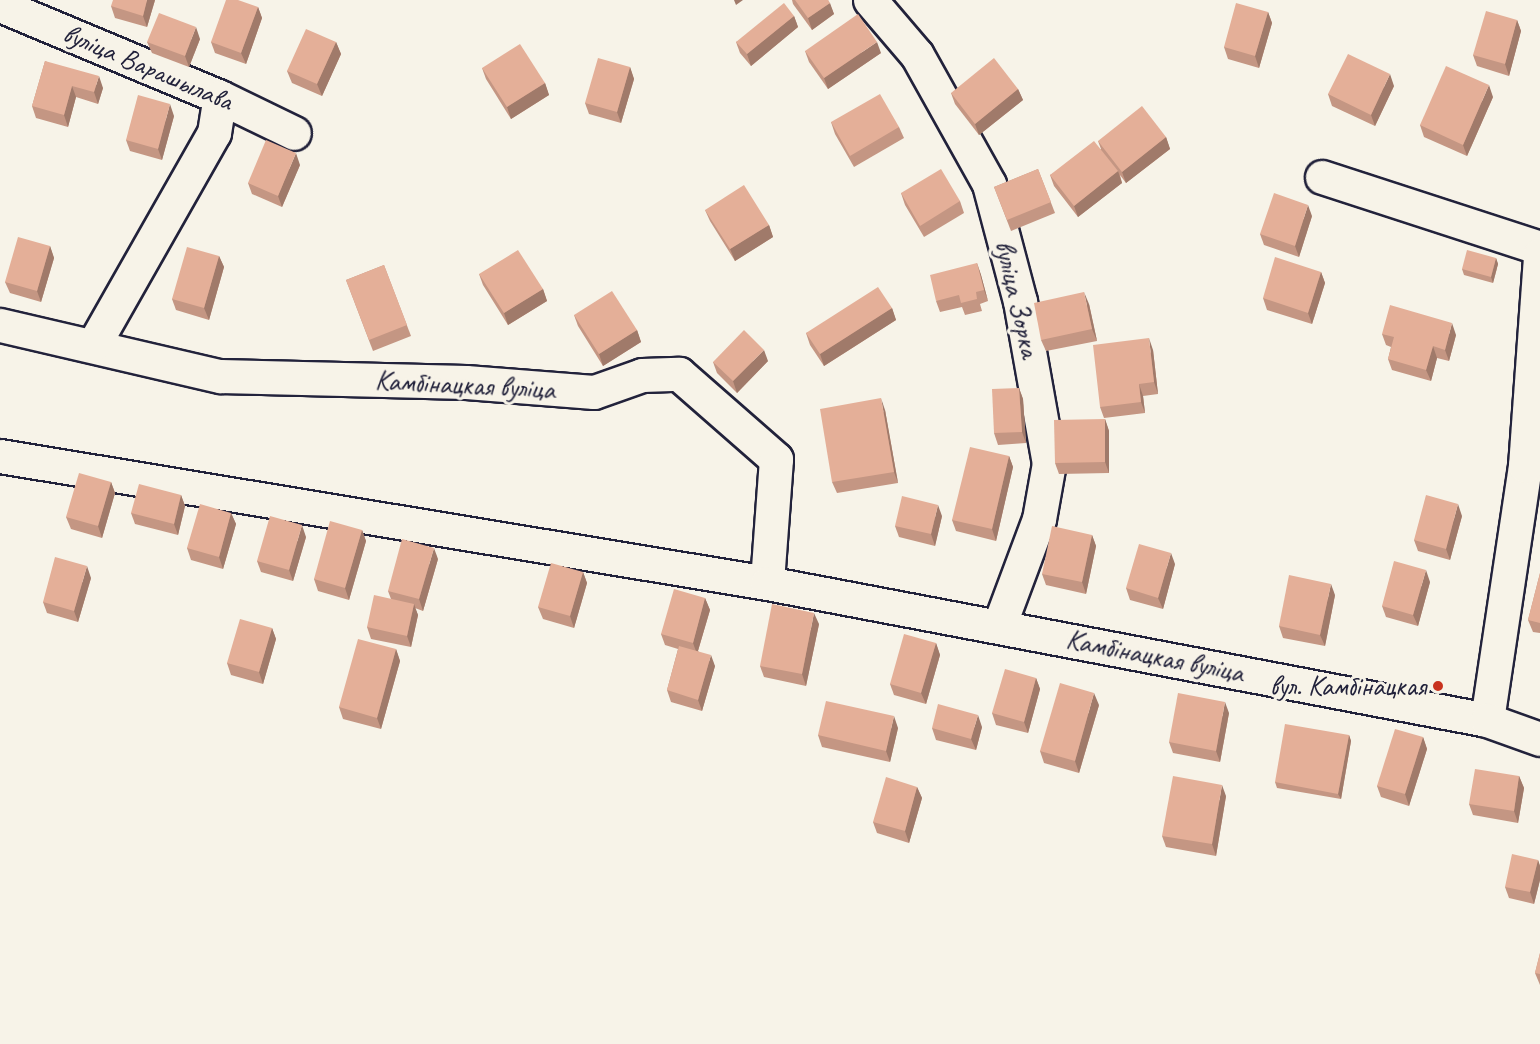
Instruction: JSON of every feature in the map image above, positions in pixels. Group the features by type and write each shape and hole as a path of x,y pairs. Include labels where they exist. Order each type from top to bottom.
{"street":[{"name":"вуліца Зорка","path":"870,0 917,56 989,184 1020,301 1048,463 1039,519 999,626"},
{"name":"вуліца Варашылава","path":"0,5 220,96 294,133"},
{"path":"94,344 214,133 220,96"},
{"path":"1322,177 1540,248"},
{"path":"1487,720 1525,466 1540,255"},
{"name":"Камбінацкая вуліца","path":"0,325 94,344 220,376 466,382 594,392 642,375 679,374 776,459 767,583"},
{"name":"Камбінацкая вуліца","path":"0,456 767,583 1487,720 1540,739"}],"building":[{"path":"113,0 147,0 143,16 111,6"},
{"path":"226,0 238,0 258,7 241,53 211,42"},
{"path":"795,0 828,0 830,3 808,18"},
{"path":"784,3 794,16 747,54 736,42"},
{"path":"1236,3 1268,12 1255,56 1224,47"},
{"path":"1486,11 1517,20 1505,64 1473,55"},
{"path":"159,13 196,27 185,56 147,42"},
{"path":"858,14 877,42 824,78 805,51"},
{"path":"306,29 336,42 317,84 287,71"},
{"path":"520,44 545,83 507,107 482,68"},
{"path":"1348,54 1390,74 1371,115 1328,94"},
{"path":"598,58 630,67 617,112 585,103"},
{"path":"994,58 1018,89 975,124 951,93"},
{"path":"45,61 99,76 94,92 72,86 64,115 32,106"},
{"path":"1446,66 1489,85 1463,145 1420,125"},
{"path":"880,94 899,127 850,156 831,122"},
{"path":"138,95 170,104 158,149 126,140"},
{"path":"1142,106 1166,137 1122,172 1098,141"},
{"path":"266,140 296,153 278,196 248,183"},
{"path":"1094,141 1118,171 1074,206 1050,175"},
{"path":"941,169 960,201 920,226 901,193"},
{"path":"1038,169 1051,202 1007,220 994,187"},
{"path":"744,185 769,225 730,249 705,210"},
{"path":"1274,193 1308,205 1295,246 1260,234"},
{"path":"18,237 50,246 37,291 5,282"},
{"path":"187,247 219,256 204,308 172,299"},
{"path":"518,250 543,289 504,313 479,274"},
{"path":"1467,250 1496,258 1491,277 1462,269"},
{"path":"1275,257 1321,272 1308,313 1263,298"},
{"path":"977,263 984,290 976,292 977,299 961,303 959,295 936,301 930,275"},
{"path":"384,265 407,325 369,340 346,280"},
{"path":"878,287 892,308 820,354 806,333"},
{"path":"612,291 637,330 599,354 574,315"},
{"path":"1084,292 1092,329 1041,340 1034,303"},
{"path":"1390,305 1452,323 1445,350 1433,346 1426,370 1388,359 1394,337 1382,334"},
{"path":"744,330 764,350 733,381 713,362"},
{"path":"1149,338 1154,382 1139,384 1141,402 1100,407 1093,345"},
{"path":"1019,388 1022,432 994,433 992,389"},
{"path":"881,398 894,472 832,482 820,409"},
{"path":"1105,419 1105,462 1055,463 1054,420"},
{"path":"970,447 1009,456 992,529 952,520"},
{"path":"79,473 111,482 98,526 66,517"},
{"path":"139,484 181,495 174,524 131,513"},
{"path":"1426,495 1458,504 1446,549 1414,540"},
{"path":"902,496 938,505 931,534 895,526"},
{"path":"200,504 231,513 219,557 187,548"},
{"path":"270,516 302,525 289,570 257,561"},
{"path":"330,521 362,530 345,588 314,579"},
{"path":"1052,526 1092,535 1082,582 1042,574"},
{"path":"402,539 434,548 419,599 388,591"},
{"path":"1139,544 1171,553 1158,598 1126,588"},
{"path":"55,557 87,566 74,611 43,602"},
{"path":"1394,561 1426,570 1413,615 1382,606"},
{"path":"551,563 583,572 570,616 538,607"},
{"path":"1540,573 1540,623 1528,620"},
{"path":"1289,575 1331,584 1320,635 1279,626"},
{"path":"674,589 705,598 693,643 661,634"},
{"path":"374,595 414,604 407,636 367,627"},
{"path":"772,604 814,613 802,674 760,666"},
{"path":"240,619 272,628 259,672 227,663"},
{"path":"904,634 936,643 921,693 890,684"},
{"path":"358,639 396,649 377,718 339,707"},
{"path":"679,646 711,655 698,700 667,690"},
{"path":"1005,669 1036,678 1024,722 992,713"},
{"path":"1060,683 1094,693 1075,761 1040,751"},
{"path":"1178,693 1225,702 1216,751 1169,742"},
{"path":"826,701 894,716 886,751 818,735"},
{"path":"938,704 978,715 971,739 932,728"},
{"path":"1285,724 1349,735 1338,794 1275,782"},
{"path":"1395,729 1423,737 1405,794 1377,786"},
{"path":"1475,769 1519,776 1514,811 1469,804"},
{"path":"1173,776 1222,785 1212,844 1162,836"},
{"path":"886,777 917,787 905,831 873,822"},
{"path":"1512,854 1538,860 1530,892 1505,887"},
{"path":"1540,953 1540,974 1535,973"}],"place":[{"name":"вул. Камбінацкая","path":"1438,686"}]}
